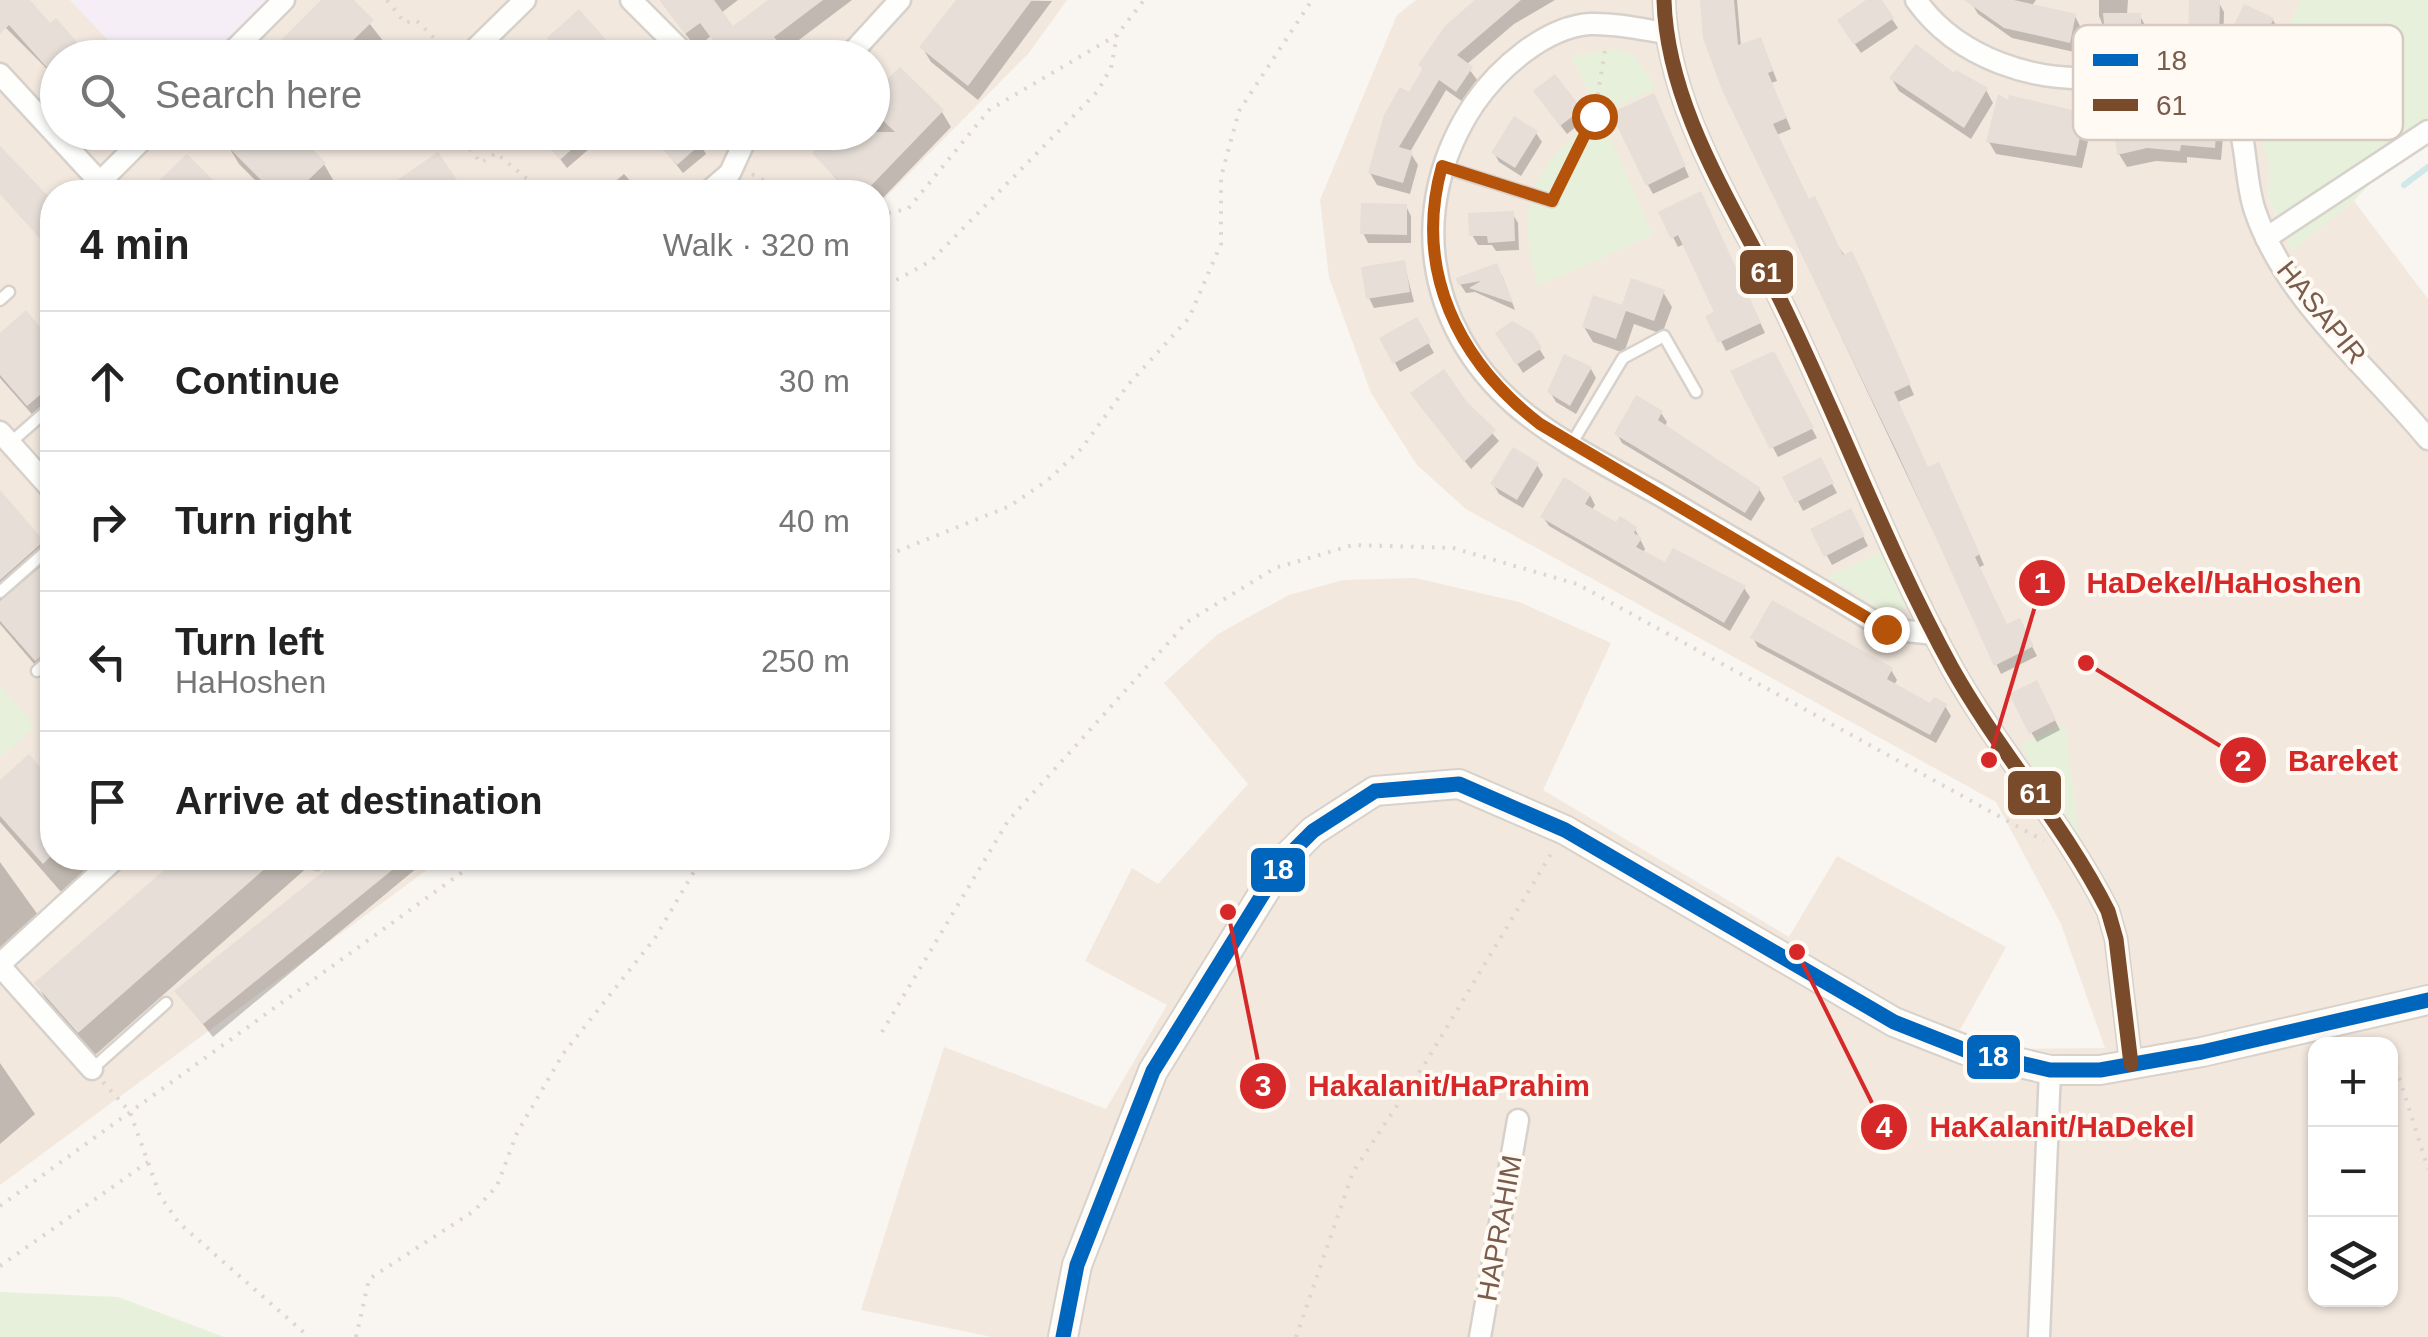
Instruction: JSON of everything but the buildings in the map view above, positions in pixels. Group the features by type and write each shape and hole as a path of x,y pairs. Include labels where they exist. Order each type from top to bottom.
{"street":[{"path":"244,40 284,0"},
{"path":"484,40 525,0"},
{"path":"631,0 671,40"},
{"path":"863,40 900,0"},
{"path":"1664,0 1670,57 1696,130 1807,353 1935,634 1975,706 2108,911 2116,939 2131,1064"},
{"name":"HASAPIR","path":"1916,0 1972,49 2023,72 2073,79"},
{"path":"1666,33 1587,24 1561,32 1516,59 1478,98 1442,166 1433,219 1438,281 1446,310 1478,366 1500,390 1572,443 1886,629 1935,634"},
{"path":"0,74 40,117"},
{"path":"2266,238 2428,131"},
{"name":"HASAPIR","path":"2242,140 2254,208 2266,238 2294,286 2428,438"},
{"path":"70,150 98,180"},
{"path":"111,180 136,150"},
{"path":"720,180 735,166 744,150"},
{"path":"5,437 40,476"},
{"path":"1063,1337 1076,1265 1153,1070 1294,851 1313,832 1375,791 1459,784 1565,830 1904,1026 1965,1050 2050,1070 2131,1064 2428,1000"},
{"path":"92,1069 0,965 103,870"},
{"path":"2038,1337 2050,1070"},
{"name":"HAPRAHIM","path":"1480,1337 1518,1120"}],"lane":[{"path":"1442,166 1552,201"},
{"path":"1572,443 1623,358 1664,336 1696,392"},
{"path":"5,437 40,414"},
{"path":"0,592 40,557"},
{"path":"92,1069 166,1004"}],"path":[{"path":"387,0 405,23 416,20 436,40"},
{"path":"890,213 908,209 989,110 1118,35 1144,0"},
{"path":"890,554 1010,506 1048,480 1080,449 1128,385 1190,318 1220,244 1222,177 1239,111 1312,0"},
{"path":"1552,201 1594,116 1609,25"},
{"path":"890,283 931,261 1097,92 1111,68 1118,35"},
{"path":"471,150 481,163 496,154 529,180"},
{"path":"735,166 762,180"},
{"path":"882,1032 1008,821 1188,622 1275,568 1353,545 1454,548 1576,584 2076,858"},
{"path":"1296,1337 1352,1172 1426,1062 1565,830"},
{"path":"0,1206 465,870"},
{"path":"356,1337 369,1280 474,1211 497,1186 517,1133 563,1054 655,938 695,870"},
{"path":"92,1069 130,1112 160,1196 179,1223 308,1337"},
{"path":"2398,1073 2428,1169"},
{"path":"0,1266 148,1162"}],"shaded area":[{"path":"0,0 1067,0 1028,54 890,193 890,180 40,180 40,870 427,870 0,1185"},
{"path":"70,0 267,0 226,40 108,40"},
{"path":"1416,0 2302,0 2289,25 2073,25 2073,140 2265,140 2269,161 2268,199 2292,250 2354,201 2428,299 2428,1337 992,1337 861,1310 944,1047 1106,1109 1167,1005 1085,961 1132,868 1158,884 1248,784 1164,683 1218,634 1289,595 1343,580 1415,578 1519,602 1611,643 1543,790 1789,937 1837,856 2006,947 1960,1030 2008,1049 2105,1048 2061,924 1996,802 1466,509 1417,465 1371,393 1329,277 1320,200 1397,15"}],"green space":[{"path":"2302,0 2428,0 2428,117 2354,201 2292,251 2268,198 2269,161 2260,140 2403,140 2403,25 2289,25"},
{"path":"1615,49 1632,54 1657,87 1600,115 1571,56"},
{"path":"1600,115 1653,235 1538,286 1528,232 1535,188 1559,151"},
{"path":"1884,550 1908,606 1889,615 1829,577"},
{"path":"0,685 35,726 0,758"},
{"path":"2065,723 2080,842 2020,745"},
{"path":"0,1292 118,1297 224,1337 0,1337"}],"waterway":[{"path":"2404,185 2428,167"}],"transit line":[{"name":"61","path":"1664,0 1668,39 1689,116 1800,341 1928,623 1970,699 2072,849 2108,911 2116,939 2131,1064"},
{"name":"18","path":"1063,1337 1077,1265 1153,1071 1284,860 1313,831 1375,791 1459,784 1565,830 1894,1022 1965,1050 2050,1070 2100,1070 2202,1052 2428,1000"}],"place":[{"name":"Bareket","path":"2086,663"},
{"name":"HaDekel/HaHoshen","path":"1989,760"},
{"name":"Hakalanit/HaPrahim","path":"1228,912"},
{"name":"HaKalanit/HaDekel","path":"1797,952"}],"route":[{"path":"1594,116 1552,201 1442,166 1434,192 1434,250 1446,310 1460,338 1500,390 1540,424 1886,629"}]}
